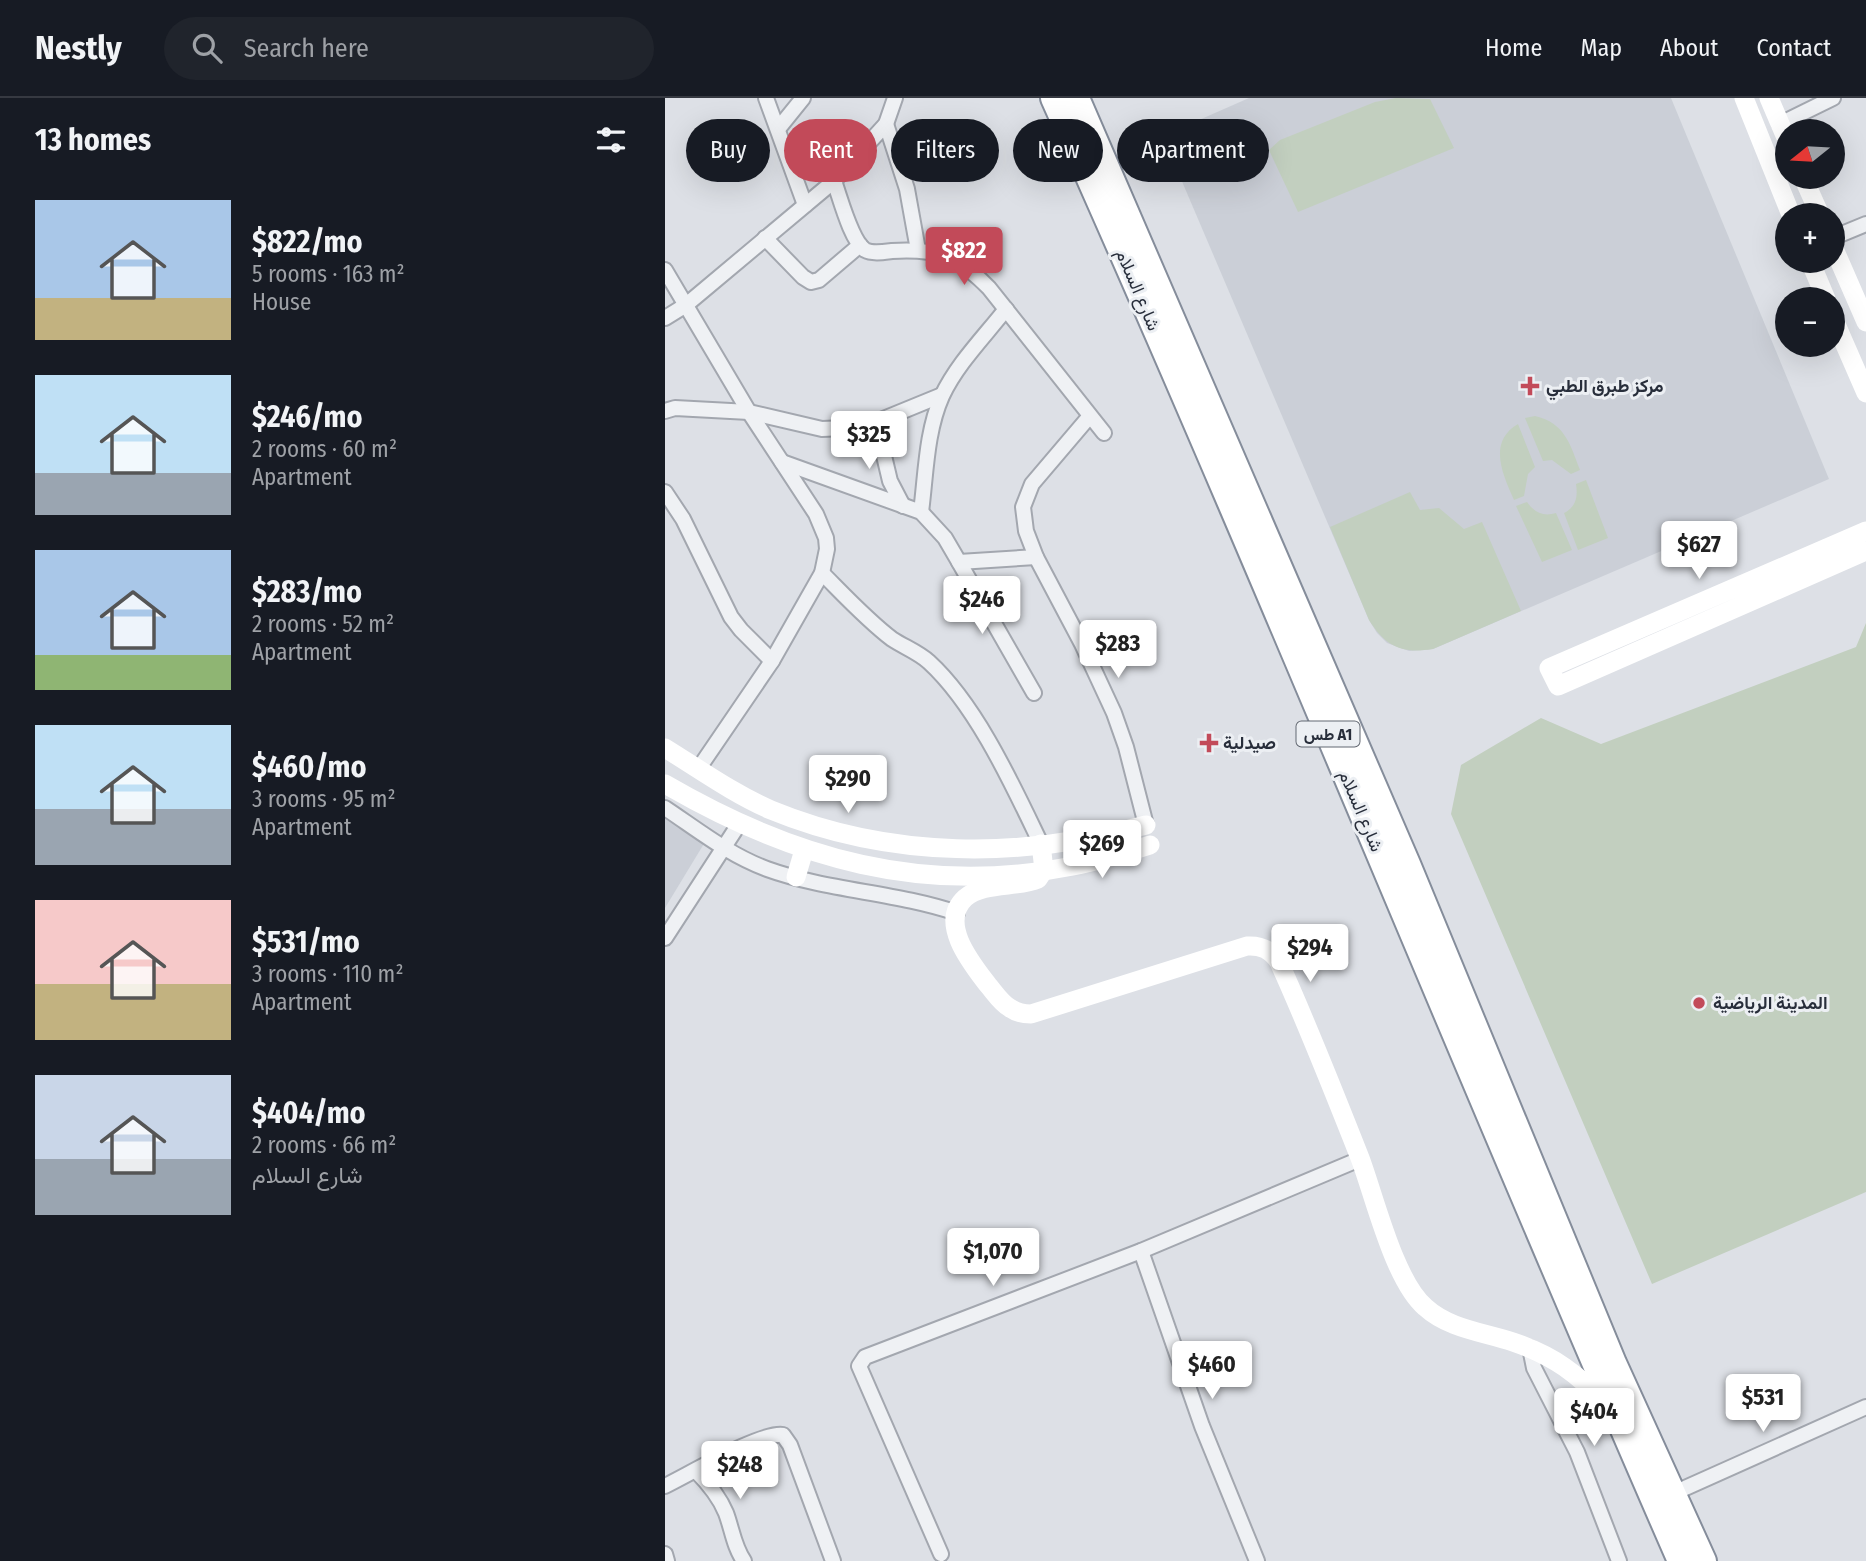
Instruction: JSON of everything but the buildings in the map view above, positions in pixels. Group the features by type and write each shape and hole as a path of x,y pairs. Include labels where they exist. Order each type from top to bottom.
{"highway":[{"name":"شارع السلام","path":"1053,98 1606,1368"},
{"name":"شارع السلام","path":"1077,98 1408,864 1606,1368"},
{"name":"طس A1","path":"1606,1368 1614,1412 1680,1561"},
{"name":"طس A1","path":"1606,1368 1674,1493 1704,1561"}],"main road":[{"path":"1744,98 1786,203"},
{"path":"1769,98 1778,119"},
{"path":"1845,271 1864,311"},
{"path":"1845,345 1866,393"},
{"path":"1866,530 1549,667 1558,686 1866,551"},
{"path":"665,748 768,809 871,841 954,850 1041,845 1100,836 1146,825"},
{"path":"665,784 739,824 804,850 855,865 897,872 983,876 1044,870 1085,864 1150,845"},
{"path":"1041,845 1044,870 1042,876 1034,881 974,892 966,897 957,912 957,934 971,962 1006,1006 1024,1014 1037,1012 1241,947 1266,949 1279,962 1360,1159 1398,1267 1417,1300 1434,1315 1453,1324 1553,1358 1573,1371 1614,1412"},
{"path":"796,877 804,850"}],"street":[{"path":"766,98 805,205"},
{"path":"778,129 803,98"},
{"path":"877,133 885,124 895,98"},
{"path":"1802,119 1833,98"},
{"path":"885,124 907,189 918,250"},
{"path":"665,317 685,305 833,182"},
{"path":"834,182 864,250 918,250 949,256 972,270 1104,433"},
{"path":"1845,233 1866,224"},
{"path":"765,238 811,282 819,280 860,245"},
{"path":"665,270 749,412 823,526 827,550 822,573 772,661 699,768"},
{"path":"921,512 930,437 942,395 957,371 1006,309"},
{"path":"665,411 675,408 749,412 822,429 845,428 876,422 942,395"},
{"path":"1089,417 1031,484 1025,495 1023,519 1036,557 1082,644 1114,713 1126,747 1146,825"},
{"path":"876,422 890,481 903,506"},
{"path":"782,462 921,512 945,538 1034,693"},
{"path":"665,492 683,519 731,617 772,661"},
{"path":"959,562 1036,557"},
{"path":"822,573 877,626 927,661 941,675 972,716 998,760 1041,845"},
{"path":"665,808 725,849 768,869 911,899 957,912"},
{"path":"665,938 739,824"},
{"path":"941,1554 859,1366 860,1362 877,1352 1141,1251 1360,1159"},
{"path":"1141,1251 1202,1426 1257,1561"},
{"path":"1530,1348 1534,1368 1577,1452 1619,1561"},
{"path":"1674,1493 1866,1407"},
{"path":"665,1486 769,1436 786,1436 833,1561"},
{"path":"697,1471 710,1484 722,1503 736,1546 744,1561"},
{"path":"665,1554 667,1561"}],"shaded area":[{"name":"مركز طبرق الطبي","path":"1249,98 1671,98 1775,349 1775,357 1778,357 1829,479 1433,649 1409,651 1387,643 1369,620 1182,182 1269,182 1269,119 1201,119"},
{"path":"665,819 705,842 665,908"}],"green space":[{"path":"1396,98 1430,99 1454,148 1298,212 1269,150 1280,140 1375,102"},
{"path":"1535,416 1560,429 1580,470 1571,474 1552,460 1543,461 1525,418"},
{"path":"1518,424 1535,467 1528,474 1524,496 1514,500 1502,470 1500,449 1508,431"},
{"path":"1586,480 1608,538 1578,550 1564,513 1575,501 1576,484"},
{"path":"1410,492 1420,510 1439,508 1464,529 1482,522 1521,611 1433,649 1404,649 1382,637 1369,620 1330,527"},
{"path":"1527,502 1539,513 1556,513 1572,550 1542,562 1516,506"},
{"name":"المدينة الرياضية","path":"1866,623 1866,1192 1652,1284 1451,814 1461,765 1541,718 1601,744 1856,647"}],"place":[{"name":"مركز طبرق الطبي","path":"1530,386"},
{"name":"صيدلية","path":"1209,743"},
{"name":"المدينة الرياضية","path":"1699,1003"}]}
